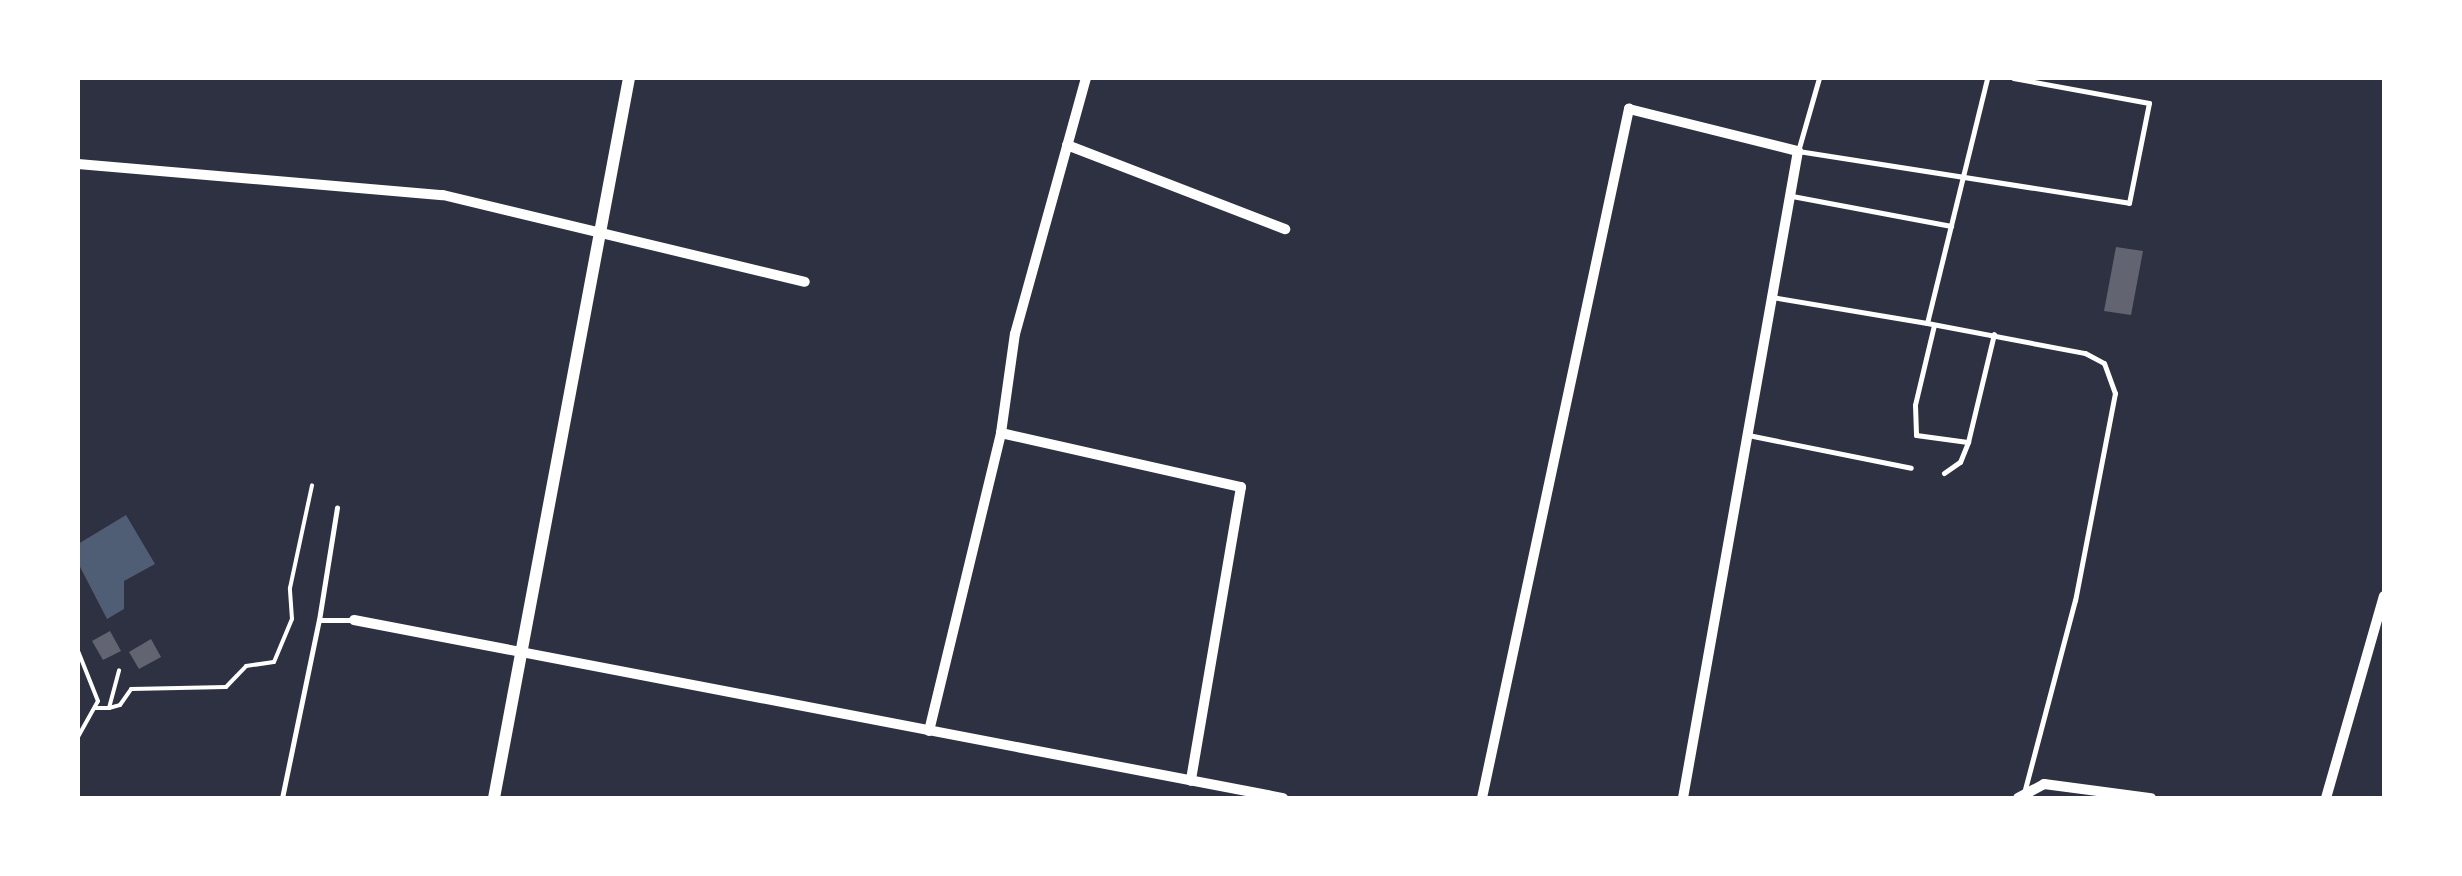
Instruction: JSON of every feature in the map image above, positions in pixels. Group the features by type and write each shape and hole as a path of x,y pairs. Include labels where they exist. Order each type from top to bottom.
{"street":[{"path":"494,798 628,78"},
{"path":"930,731 1001,433 1015,334 1086,78"},
{"path":"1482,798 1628,109 1798,151 1683,798"},
{"path":"1068,144 1285,229"},
{"path":"78,164 443,195 804,282"},
{"path":"1001,433 1241,487 1191,781"},
{"path":"2326,798 2384,596"},
{"path":"354,620 1191,781 1223,793 1283,798"},
{"path":"2021,794 2044,784 2151,798"}],"lane":[{"path":"1819,78 1798,151 2129,203 2149,103 2014,78"},
{"path":"1968,442 1916,434 1915,405 1951,226 1987,78"},
{"path":"1790,195 1951,226"},
{"path":"1772,297 1994,334 2086,353 2104,362 2115,393 2074,600 2021,794"},
{"path":"1944,473 1960,462 1968,442 1994,334"},
{"path":"1748,435 1911,468"},
{"path":"282,798 337,507"},
{"path":"318,620 354,620"}],"path":[{"path":"95,708 120,705 132,689 226,687 246,666 274,662 292,619 290,588 312,485"},
{"path":"78,652 90,669 95,708 78,737"},
{"path":"109,708 120,670"}],"water":[{"path":"126,515 155,564 124,581 124,609 107,619 78,563 78,544"}],"building":[{"path":"2116,247 2143,251 2131,315 2104,311"},
{"path":"110,631 121,651 103,660 92,641"},
{"path":"151,639 161,657 139,669 129,652"}]}
